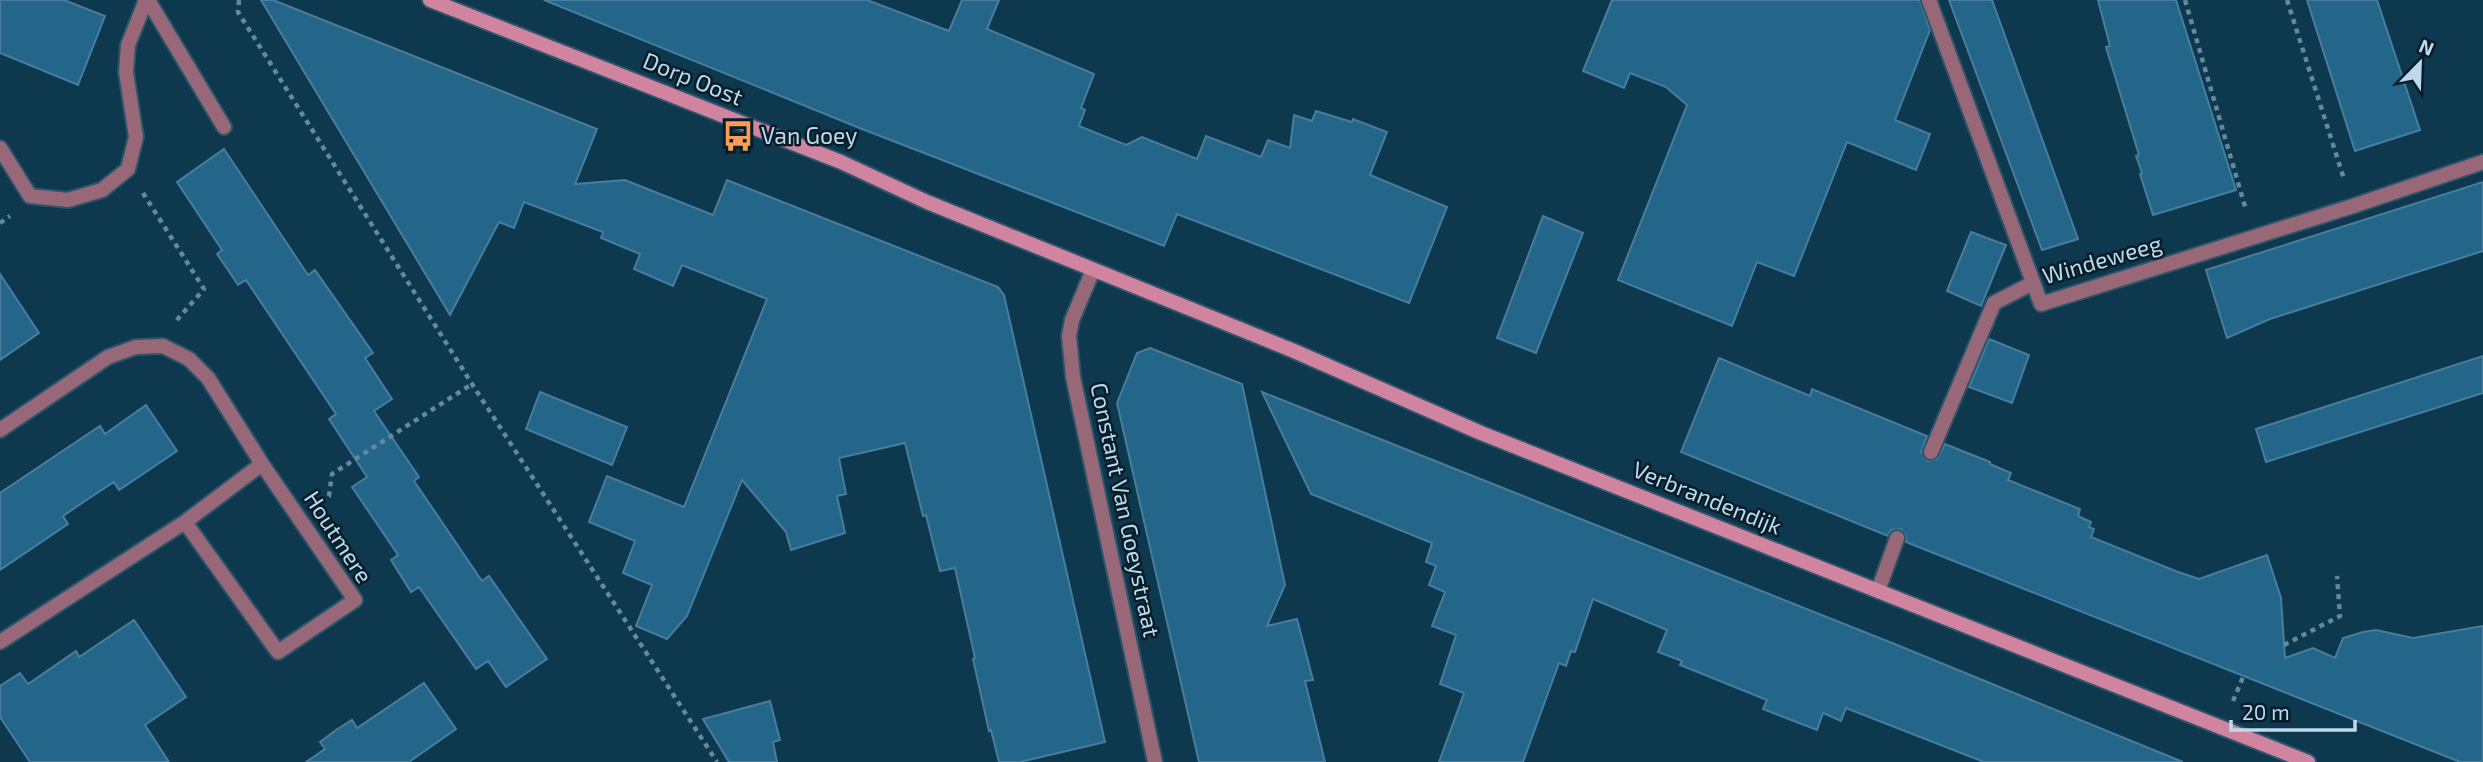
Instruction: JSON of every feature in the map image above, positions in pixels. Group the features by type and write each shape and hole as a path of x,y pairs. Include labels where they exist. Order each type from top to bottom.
{"main road":[{"name":"Dorp Oost","path":"430,0 841,162 927,202 1093,270"},
{"name":"Verbrandendijk","path":"1093,270 1294,351 1481,433 2308,762"}],"street":[{"path":"147,0 225,127"},
{"path":"0,149 30,197 68,200 102,190 128,169 136,137 126,72 128,45 147,0"},
{"name":"Windeweeg","path":"1929,0 2041,304 2353,206 2483,162"},
{"name":"Constant Van Goeystraat","path":"1093,270 1072,320 1069,336 1073,377 1155,762"},
{"path":"1931,452 1994,303 2034,283"},
{"path":"0,430 108,357 136,347 163,346"},
{"name":"Houtmere","path":"163,346 189,359 208,378 261,464 355,600 278,652 185,522"},
{"path":"0,642 185,522 261,464"},
{"path":"1878,591 1896,538"}],"path":[{"path":"239,0 238,12 471,384 717,762"},
{"path":"2185,0 2255,237"},
{"path":"2287,0 2353,206"},
{"path":"128,169 204,289 169,329 163,346"},
{"path":"297,515 330,496 332,474 471,384"},
{"path":"2284,645 2340,616 2337,576"}],"building":[{"path":"0,0 64,0 105,16 78,85 0,53"},
{"path":"261,0 273,0 597,129 575,184 625,180 713,215 727,180 998,287 1004,295 1105,742 1020,762 999,762 991,730 989,731 955,568 940,571 905,443 839,458 846,494 837,496 845,533 791,550 786,532 742,480 687,616 667,639 636,626 652,585 623,573 635,541 589,522 607,476 684,507 767,299 682,265 673,286 634,269 640,254 601,238 603,232 524,202 514,228 499,222 450,315"},
{"path":"544,0 867,0 949,31 962,0 999,0 987,29 1094,74 1081,108 1085,110 1079,126 1126,145 1142,137 1197,159 1206,136 1261,157 1268,140 1290,148 1294,115 1312,121 1316,111 1352,122 1353,119 1387,132 1370,175 1447,207 1409,303 1177,214 1164,246 862,129"},
{"path":"1612,0 1920,0 1930,30 1895,120 1930,134 1916,170 1847,142 1794,276 1757,262 1732,326 1618,280 1687,105 1666,87 1630,73 1624,88 1583,71"},
{"path":"1949,0 1992,0 2078,239 2042,250"},
{"path":"2098,0 2176,0 2236,190 2153,215 2140,174 2142,173 2136,156 2139,155 2106,47 2110,46"},
{"path":"2307,0 2377,0 2420,130 2355,151"},
{"path":"224,149 308,275 315,270 373,353 365,358 392,399 374,411 419,477 414,481 482,581 489,576 547,659 506,687 488,661 476,669 419,587 411,592 391,560 398,555 352,487 367,477 329,419 336,414 246,280 238,285 217,254 222,250 177,182"},
{"path":"2483,182 2483,251 2270,319 2227,338 2206,270"},
{"path":"1543,216 1583,233 1536,353 1497,338"},
{"path":"1971,232 2006,245 1981,306 1947,291"},
{"path":"0,274 39,333 0,360"},
{"path":"1989,339 2029,355 2012,403 1969,387"},
{"path":"1150,348 1242,384 1285,585 1267,626 1297,619 1313,680 1305,681 1325,762 1199,762 1117,403 1137,353"},
{"path":"2483,356 2483,393 2266,462 2256,429"},
{"path":"1719,358 1810,396 1812,389 1927,436 1921,452 1928,461 1937,459 1945,444 1990,462 2011,473 2008,480 2080,509 2078,516 2091,522 2089,527 2094,529 2091,537 2178,572 2199,579 2267,555 2281,598 2285,658 2313,648 2335,658 2343,638 2363,632 2376,630 2413,638 2483,626 2483,762 2460,762 1906,542 1906,536 1901,529 1891,530 1888,536 1681,452"},
{"path":"540,392 627,427 612,465 526,429"},
{"path":"1262,392 2183,762 1984,762 1846,708 1841,721 1823,713 1817,730 1763,709 1767,700 1680,665 1682,661 1658,652 1667,630 1593,599 1575,652 1571,651 1566,666 1559,663 1523,762 1439,762 1464,693 1440,684 1456,635 1432,626 1445,592 1429,585 1436,566 1426,562 1432,543 1311,494"},
{"path":"146,405 177,451 119,490 114,482 88,499 63,516 68,524 0,570 0,493 100,426 105,434"},
{"path":"134,620 186,697 145,725 169,762 30,762 0,717 0,686 20,673 28,684 76,651 79,657"},
{"path":"424,683 456,729 409,762 306,762 325,749 320,742 336,730 352,720 357,728"},
{"path":"770,701 780,740 773,742 777,762 729,762 703,719"}],"place":[{"name":"Van Goey","path":"738,136"}]}
